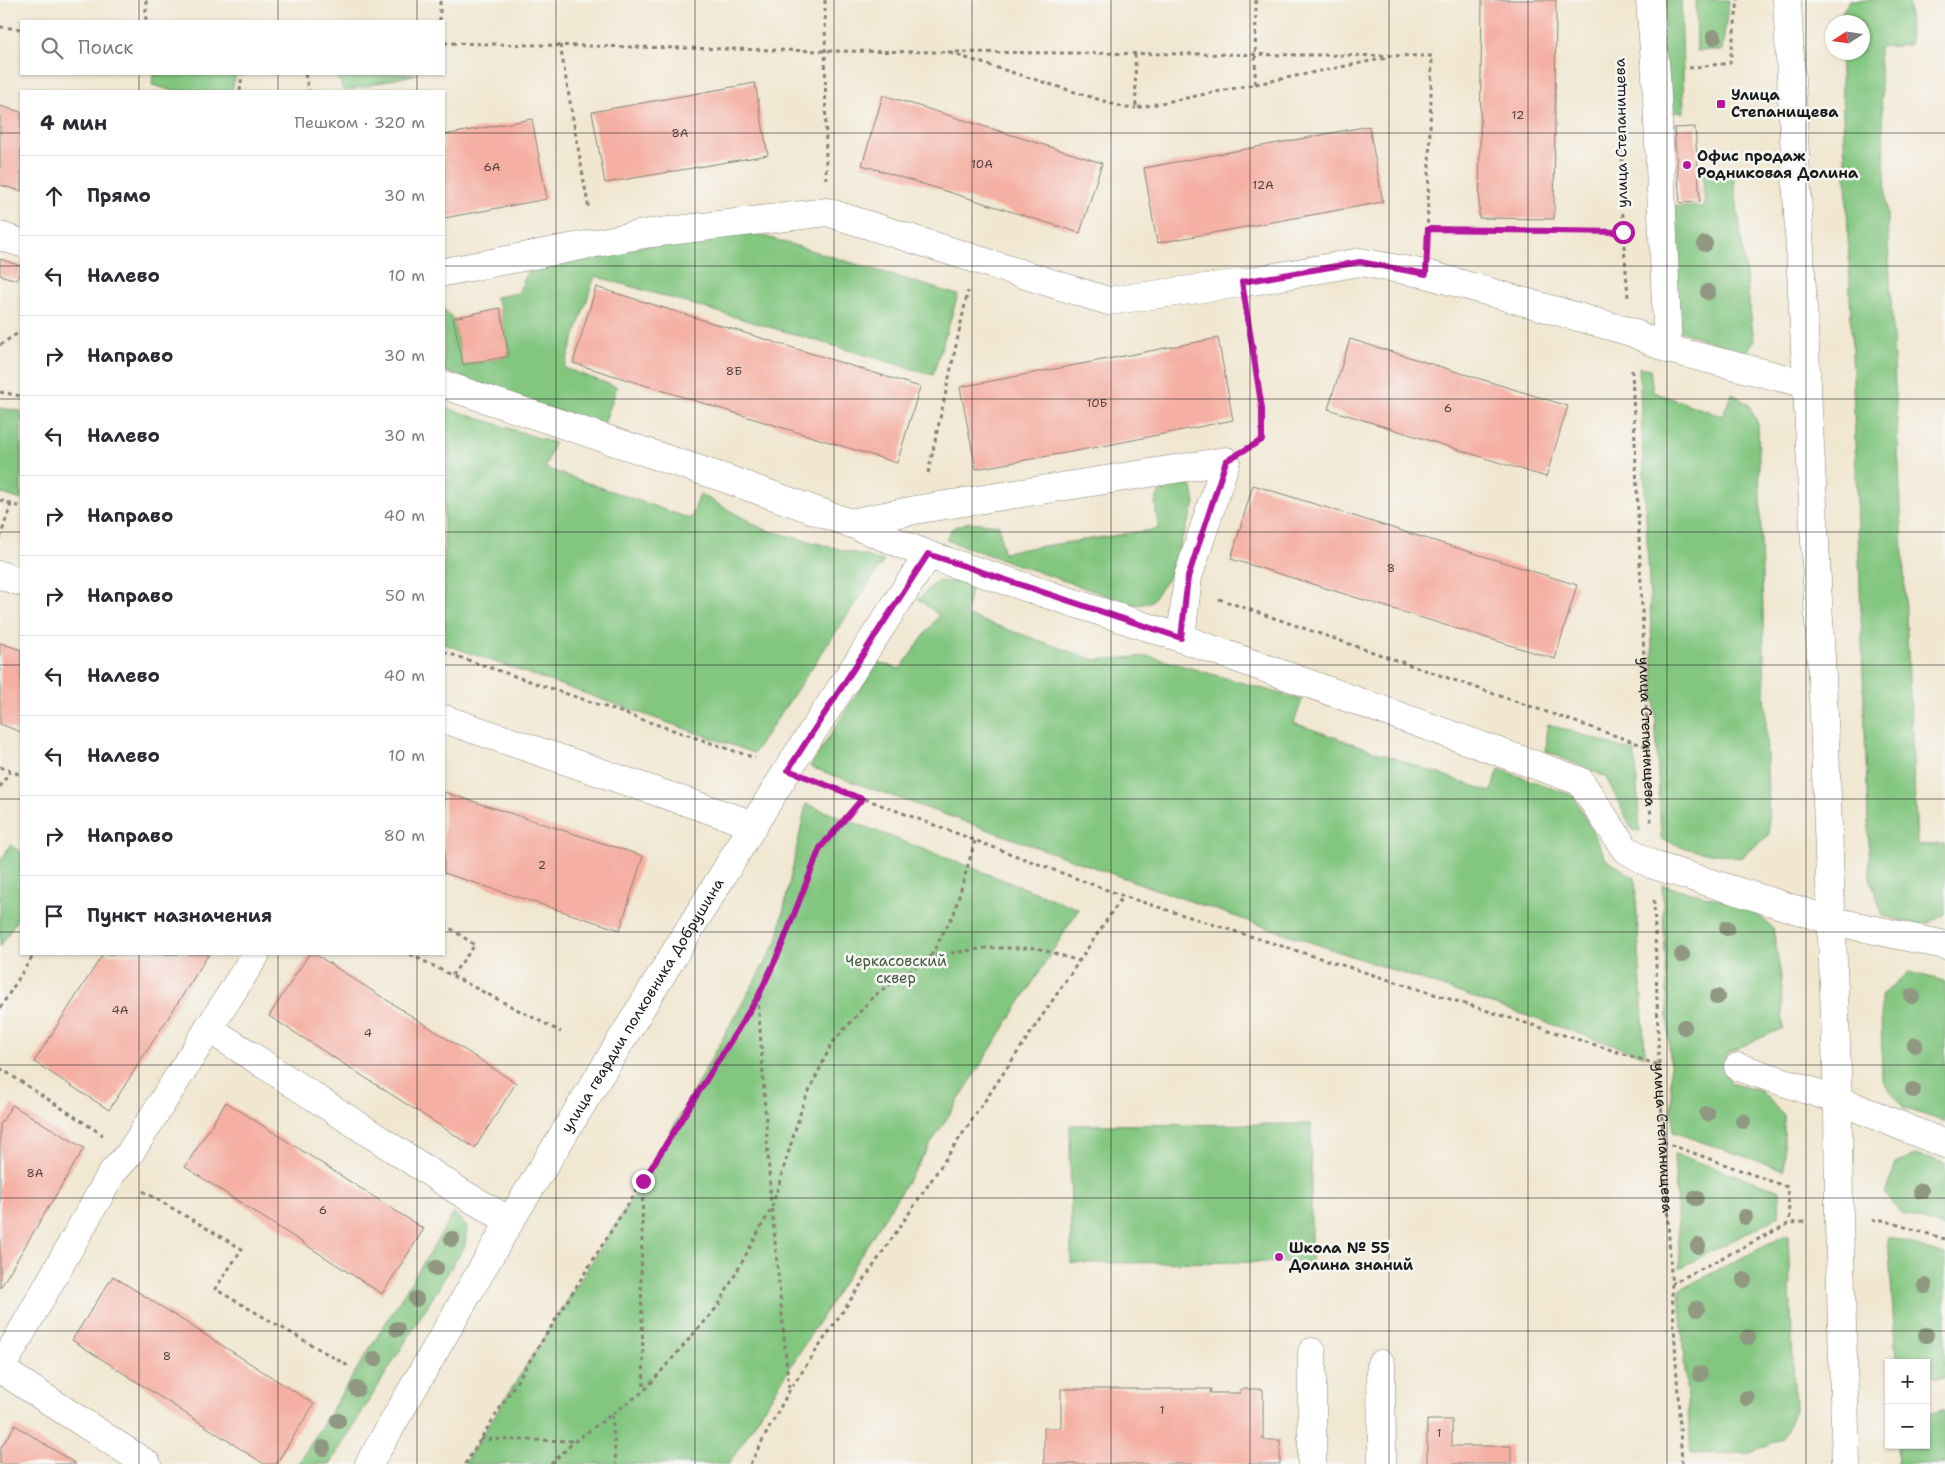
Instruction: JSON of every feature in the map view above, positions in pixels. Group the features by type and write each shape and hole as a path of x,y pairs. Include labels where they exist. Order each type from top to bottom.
{"street":[{"path":"1650,0 1656,75 1668,349"},
{"path":"1787,0 1833,921 1846,1464"},
{"path":"445,272 644,234 827,212 1108,301 1242,282 1360,262 1426,274 1631,332 1668,349 1807,384"},
{"path":"0,236 20,242"},
{"path":"445,385 724,478 850,523 928,554 1181,638 1580,781 1625,849 1653,865 1833,921 1945,946"},
{"path":"850,523 920,509 1226,461 1188,577 1181,638"},
{"name":"улица гвардии полковника Добрушина","path":"369,1464 510,1222 788,770 928,554"},
{"path":"0,575 20,582"},
{"path":"445,719 754,825"},
{"path":"147,1464 0,1369 112,1173 130,1152 255,955"},
{"path":"208,1028 460,1192 510,1222"},
{"path":"1738,1066 1838,1100 1945,1144"},
{"path":"1312,1352 1312,1464"},
{"path":"1381,1364 1382,1464"}],"path":[{"path":"146,0 146,20"},
{"path":"440,0 440,20"},
{"path":"825,0 827,212"},
{"path":"1255,84 1256,0"},
{"path":"1688,76 1688,68 1730,63 1738,0"},
{"path":"0,27 20,29"},
{"path":"445,43 824,51 1432,56 1426,274"},
{"path":"560,45 595,243"},
{"path":"946,52 1126,108 1136,108 1394,56"},
{"path":"1135,54 1136,108"},
{"path":"240,90 242,75"},
{"path":"305,75 309,90"},
{"name":"улица Степанищева","path":"1622,140 1623,232 1631,332 1653,865 1659,1064 1682,1464"},
{"path":"1428,229 1623,232"},
{"path":"937,432 976,259"},
{"path":"1226,461 1262,440 1262,409 1242,282"},
{"path":"0,345 20,332"},
{"path":"0,392 20,396"},
{"path":"0,500 20,507"},
{"path":"0,538 11,504"},
{"path":"1187,588 1648,748"},
{"path":"445,652 788,770 1123,896 1659,1064"},
{"path":"0,767 20,775"},
{"path":"0,787 10,771"},
{"path":"465,1464 758,997 780,950 820,848 862,799"},
{"path":"553,1463 575,1441 644,1391 718,1306 772,1208 803,1104 832,1043 875,995 931,956 954,914 975,841"},
{"path":"750,1464 789,1391 1123,896"},
{"path":"445,925 475,945 452,975"},
{"path":"931,956 986,948 1037,948 1079,961"},
{"path":"0,1008 33,955"},
{"path":"413,955 561,1032"},
{"path":"758,997 772,1208 789,1391"},
{"path":"0,1068 130,1152"},
{"path":"1663,1142 1787,1187 1790,1223"},
{"path":"112,1173 242,1248 215,1288 350,1367"},
{"path":"643,1181 641,1282 644,1391"},
{"path":"612,1414 616,1464"},
{"path":"480,1439 575,1441"}],"green space":[{"path":"1660,0 1681,0 1684,112 1666,112"},
{"path":"1696,0 1729,0 1722,50 1697,51"},
{"path":"1850,0 1909,0 1910,45 1879,47 1917,845 1945,844 1945,914 1923,926 1883,916 1870,877 1840,60 1870,60 1870,15 1840,15"},
{"path":"153,75 236,75 232,90 170,90 152,85"},
{"path":"336,75 413,75 348,90 344,90"},
{"path":"1702,168 1733,171 1754,341 1746,354 1680,331 1670,206 1705,207"},
{"path":"744,230 958,295 933,375 595,276 564,368 617,387 603,427 445,371 445,310 453,318 463,365 509,356 500,308 495,297 518,293 532,264"},
{"path":"1639,367 1650,369 1653,392 1722,416 1732,393 1749,405 1758,424 1769,835 1740,858 1688,849 1661,839"},
{"path":"445,407 554,443 545,468 691,519 700,494 763,529 884,561 754,753 445,644"},
{"path":"0,408 20,411 20,500 0,493"},
{"path":"1178,480 1192,487 1195,504 1167,580 1150,603 1134,605 946,540 952,528 969,522 999,525 1003,552 1158,529 1156,500 1162,491"},
{"path":"937,581 972,583 966,615 1095,660 1149,656 1302,700 1294,723 1491,792 1499,769 1574,796 1606,859 1635,878 1645,1056 1175,896 810,767 877,662 900,669 939,615 918,599"},
{"path":"1548,724 1635,752 1640,831 1632,830 1606,777 1546,751"},
{"name":"Черкасовский сквер","path":"806,804 1079,909 729,1464 464,1464 643,1181 777,941"},
{"path":"10,845 20,851 20,915 0,947 0,862"},
{"path":"1662,885 1749,907 1773,928 1781,976 1783,1028 1725,1054 1730,1083 1761,1091 1784,1115 1784,1170 1673,1132"},
{"path":"1909,972 1945,981 1945,1122 1904,1108 1882,1080 1881,995"},
{"path":"1311,1124 1311,1262 1071,1263 1070,1125"},
{"path":"1674,1154 1780,1190 1779,1216 1680,1268"},
{"path":"1915,1155 1945,1163 1945,1228 1902,1214 1885,1194 1896,1164"},
{"path":"454,1213 467,1227 465,1245 330,1464 298,1464"},
{"path":"1788,1234 1795,1411 1782,1439 1747,1453 1691,1454 1679,1290"},
{"path":"1888,1236 1945,1255 1945,1377 1938,1378 1930,1375 1930,1359 1896,1359"},
{"path":"1945,1411 1945,1464 1898,1464 1897,1449 1930,1449 1930,1413"}],"building":[{"path":"1482,0 1556,0 1554,219 1479,218"},
{"path":"755,83 768,155 605,183 592,112"},
{"path":"883,95 1102,163 1080,233 862,165"},
{"path":"0,106 20,112 20,191 0,185"},
{"path":"532,119 547,199 445,218 445,135"},
{"path":"1369,126 1383,202 1157,243 1144,168"},
{"name":"Офис продаж Родниковая Долина","path":"1695,127 1700,202 1680,203 1674,128"},
{"path":"0,259 20,266 17,280 0,275"},
{"path":"596,287 920,387 897,463 573,363"},
{"path":"500,308 509,356 463,365 453,318"},
{"path":"1218,338 1233,420 976,469 960,387"},
{"path":"1350,339 1568,406 1546,477 1328,409"},
{"path":"1253,485 1577,585 1555,659 1231,559"},
{"path":"0,643 20,650 20,732 0,724"},
{"path":"445,792 643,856 620,930 445,873"},
{"path":"102,955 208,955 109,1110 34,1062"},
{"path":"308,955 317,955 516,1083 475,1148 269,1016"},
{"path":"226,1102 424,1229 382,1294 185,1167"},
{"path":"12,1105 84,1148 0,1288 0,1125"},
{"path":"113,1276 314,1404 276,1464 264,1464 72,1340"},
{"path":"1061,1389 1211,1389 1210,1393 1240,1393 1240,1389 1263,1389 1263,1440 1280,1440 1280,1464 1044,1464 1044,1428 1061,1428"},
{"path":"1427,1420 1452,1420 1452,1446 1511,1446 1511,1464 1427,1464"},
{"path":"15,1425 76,1464 0,1464 0,1449"}],"place":[{"name":"Улица Степанищева","path":"1721,104"},
{"name":"Офис продаж Родниковая Долина","path":"1687,165"},
{"name":"Школа № 55 Долина знаний","path":"1279,1257"}],"route":[{"path":"643,1181 758,997 780,950 820,848 862,799 788,770 928,554 1181,638 1188,577 1226,461 1262,440 1262,409 1242,282 1360,262 1426,274 1428,229 1623,232"}]}
